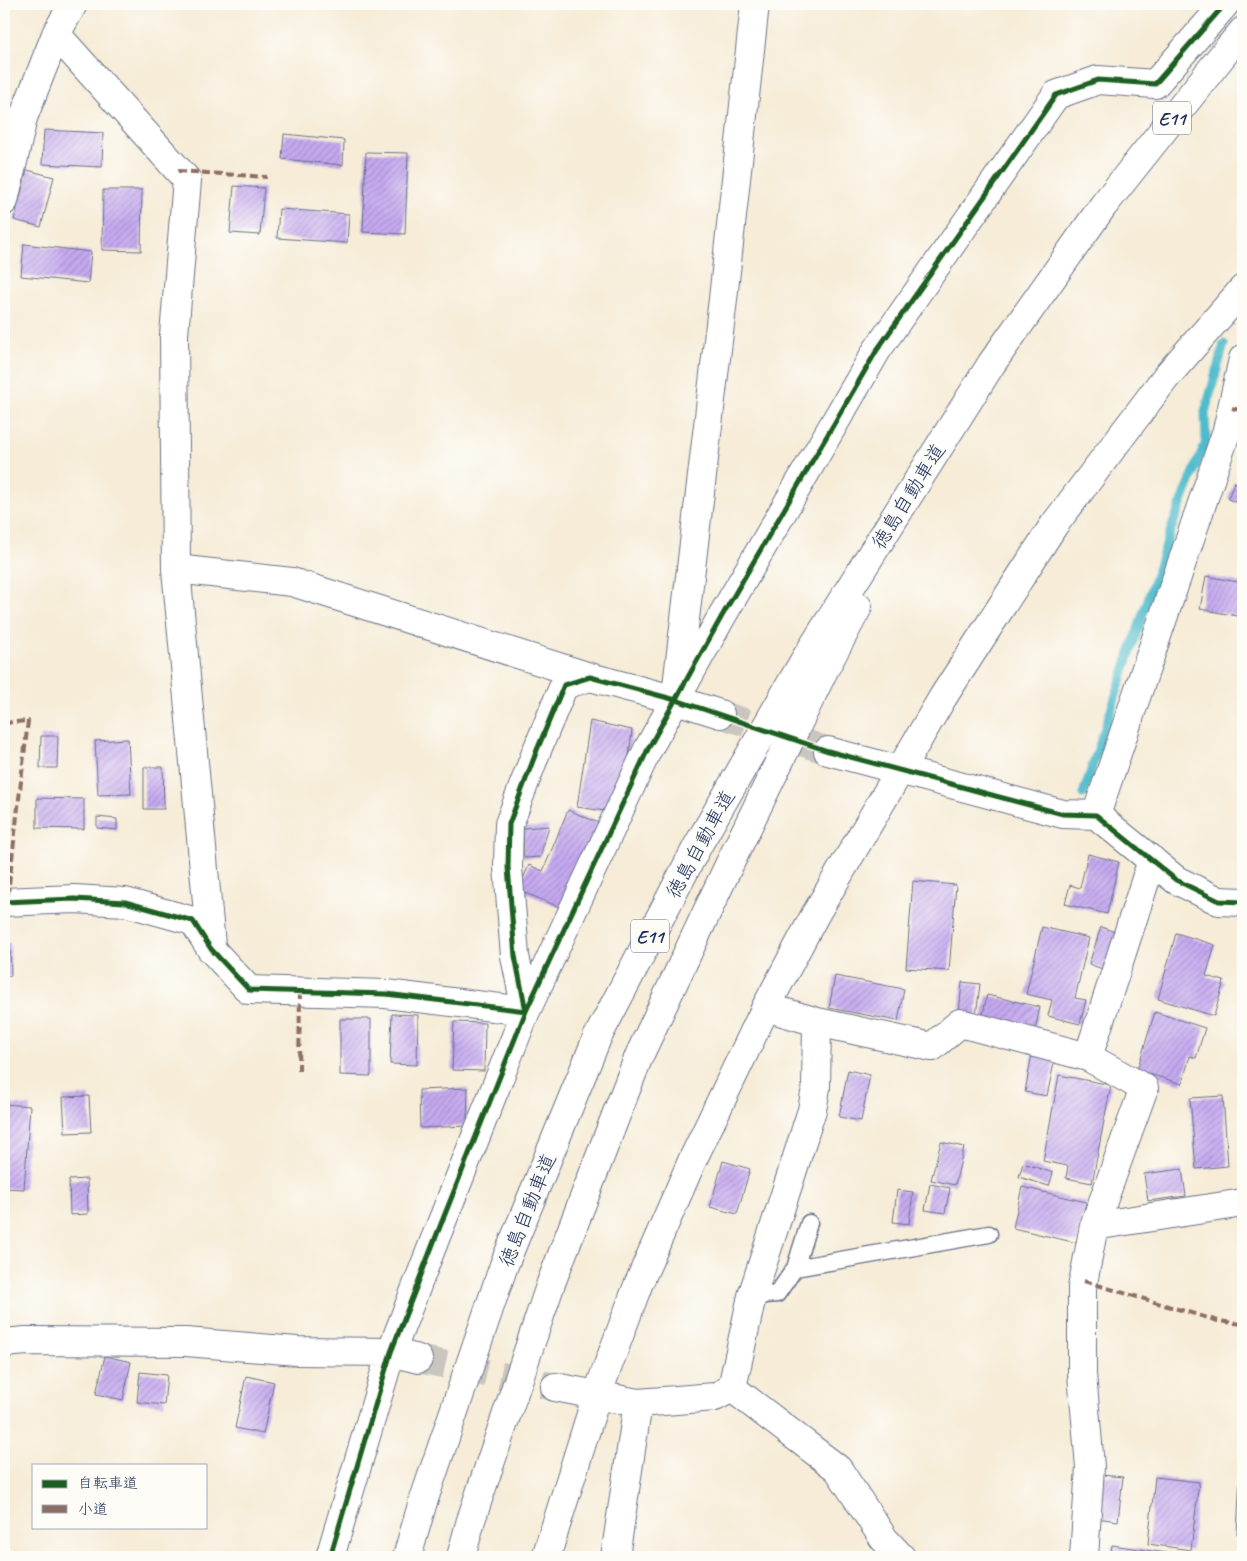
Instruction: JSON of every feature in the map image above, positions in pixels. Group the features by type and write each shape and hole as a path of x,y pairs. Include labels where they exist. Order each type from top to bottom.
{"main road":[{"path":"4,201 23,118 56,34 73,4"},
{"path":"676,700 723,300 755,4"},
{"path":"330,1557 391,1352 526,1011 648,749 722,616 878,350 1056,95 1098,80 1155,84 1225,4"},
{"name":"徳島自動車道","path":"407,1557 422,1505 504,1265 596,1038 698,845 804,660 992,363 1102,206 1243,31"},
{"path":"56,34 186,180 174,335 176,569 211,949"},
{"path":"546,1557 597,1395 638,1285 692,1161 766,1007 815,915 943,697 1054,525 1166,377 1243,289"},
{"path":"1096,815 1227,430 1243,359"},
{"name":"徳島自動車道","path":"461,1557 474,1510 551,1283 639,1056 724,873 824,670 992,363"},
{"path":"176,569 292,582 590,677 720,714"},
{"path":"526,1011 515,956 508,867 509,824 564,685 590,677"},
{"path":"828,751 1063,814 1096,815 1176,880 1219,901 1243,902"},
{"path":"1088,1057 1152,860"},
{"path":"4,902 74,899 126,902 193,921 211,949 249,990 386,994 526,1011"},
{"path":"766,1007 817,1022 932,1047 960,1023 1088,1057 1144,1088 1094,1226 1082,1288 1082,1374 1090,1467 1084,1557"},
{"path":"555,1387 638,1403 715,1397 732,1388 752,1296 812,1110 816,1088 817,1022"},
{"path":"1094,1226 1243,1203"},
{"path":"4,1342 186,1342 297,1351 391,1352 418,1359"},
{"path":"732,1388 838,1469 884,1539 901,1557"},
{"path":"615,1557 638,1403"}],"lane":[{"path":"752,1296 777,1294 796,1268 809,1223"},
{"path":"796,1268 990,1234"}],"building":[{"path":"44,130 103,133 102,167 42,164"},
{"path":"284,134 344,140 343,165 282,159"},
{"path":"366,152 408,153 405,234 363,232"},
{"path":"27,170 54,177 41,227 14,220"},
{"path":"234,186 264,188 260,235 230,233"},
{"path":"103,190 142,190 141,251 102,250"},
{"path":"279,209 349,214 347,243 277,238"},
{"path":"24,244 91,252 88,283 21,276"},
{"path":"1234,482 1243,485 1243,505 1228,499"},
{"path":"1206,576 1243,583 1243,617 1200,609"},
{"path":"590,721 632,730 628,765 605,811 577,807"},
{"path":"41,736 58,736 57,768 40,768"},
{"path":"128,739 131,794 98,795 95,741"},
{"path":"144,767 163,767 164,809 144,809"},
{"path":"37,798 84,799 84,829 37,828"},
{"path":"568,810 599,823 564,909 518,890 529,865 543,871"},
{"path":"97,817 117,819 117,830 97,828"},
{"path":"549,826 540,857 524,858 523,828"},
{"path":"1088,854 1119,862 1107,914 1065,904 1070,885 1080,888"},
{"path":"913,881 956,885 949,971 906,968"},
{"path":"1042,927 1089,938 1075,998 1086,1000 1080,1024 1048,1016 1052,1000 1026,994"},
{"path":"1101,927 1118,933 1105,970 1089,964"},
{"path":"1176,933 1215,945 1206,976 1224,981 1214,1016 1158,999"},
{"path":"4,943 10,943 11,976 4,977"},
{"path":"835,976 904,989 898,1021 829,1008"},
{"path":"962,982 980,984 976,1016 959,1014"},
{"path":"987,995 1040,1007 1035,1030 982,1019"},
{"path":"1155,1012 1205,1028 1196,1058 1190,1056 1182,1084 1137,1070"},
{"path":"392,1014 418,1015 417,1065 390,1064"},
{"path":"340,1019 371,1019 371,1076 340,1075"},
{"path":"454,1022 485,1023 484,1071 452,1070"},
{"path":"1032,1054 1055,1058 1047,1096 1025,1092"},
{"path":"848,1070 870,1075 861,1121 839,1117"},
{"path":"1059,1075 1111,1085 1092,1183 1066,1178 1068,1166 1043,1161"},
{"path":"468,1088 467,1126 420,1128 419,1090"},
{"path":"89,1096 91,1132 65,1133 63,1097"},
{"path":"1223,1096 1228,1166 1196,1169 1190,1098"},
{"path":"4,1104 30,1106 24,1189 4,1188"},
{"path":"941,1142 964,1147 955,1185 931,1180"},
{"path":"723,1161 750,1169 737,1214 710,1207"},
{"path":"1023,1163 1053,1173 1049,1186 1019,1177"},
{"path":"1182,1169 1186,1196 1148,1201 1144,1174"},
{"path":"87,1179 88,1214 70,1215 69,1180"},
{"path":"930,1184 950,1188 945,1213 925,1210"},
{"path":"1022,1187 1086,1202 1077,1243 1013,1228"},
{"path":"897,1190 913,1192 909,1224 893,1222"},
{"path":"105,1356 131,1362 123,1400 96,1394"},
{"path":"140,1372 167,1375 164,1405 137,1402"},
{"path":"246,1376 274,1382 263,1434 235,1428"},
{"path":"1240,1474 1243,1474 1243,1534 1237,1534"},
{"path":"1101,1475 1123,1477 1118,1521 1096,1518"},
{"path":"1155,1477 1199,1482 1191,1550 1148,1544"},
{"path":"1112,1545 1174,1554 1174,1557 1110,1557"}],"waterway":[{"path":"1083,794 1173,524 1206,442 1205,412 1224,344"}],"tunnel":[{"path":"720,714 828,751"},
{"path":"418,1359 555,1387"}],"marked path":[{"path":"178,171 267,177"},
{"path":"1232,408 1243,411"},
{"path":"4,723 28,721 7,902"},
{"path":"299,1071 300,991"},
{"path":"1084,1281 1218,1321 1243,1324"}],"cycle path":[{"path":"330,1557 391,1352 526,1011 648,749 722,616 877,350 1056,95 1098,80 1155,84 1225,4"},
{"path":"4,902 74,899 125,902 193,921 211,949 249,990 386,994 526,1011 515,956 508,867 509,824 564,685 590,677 676,700 828,751 1063,814 1096,815 1176,880 1219,901 1243,902"}]}
